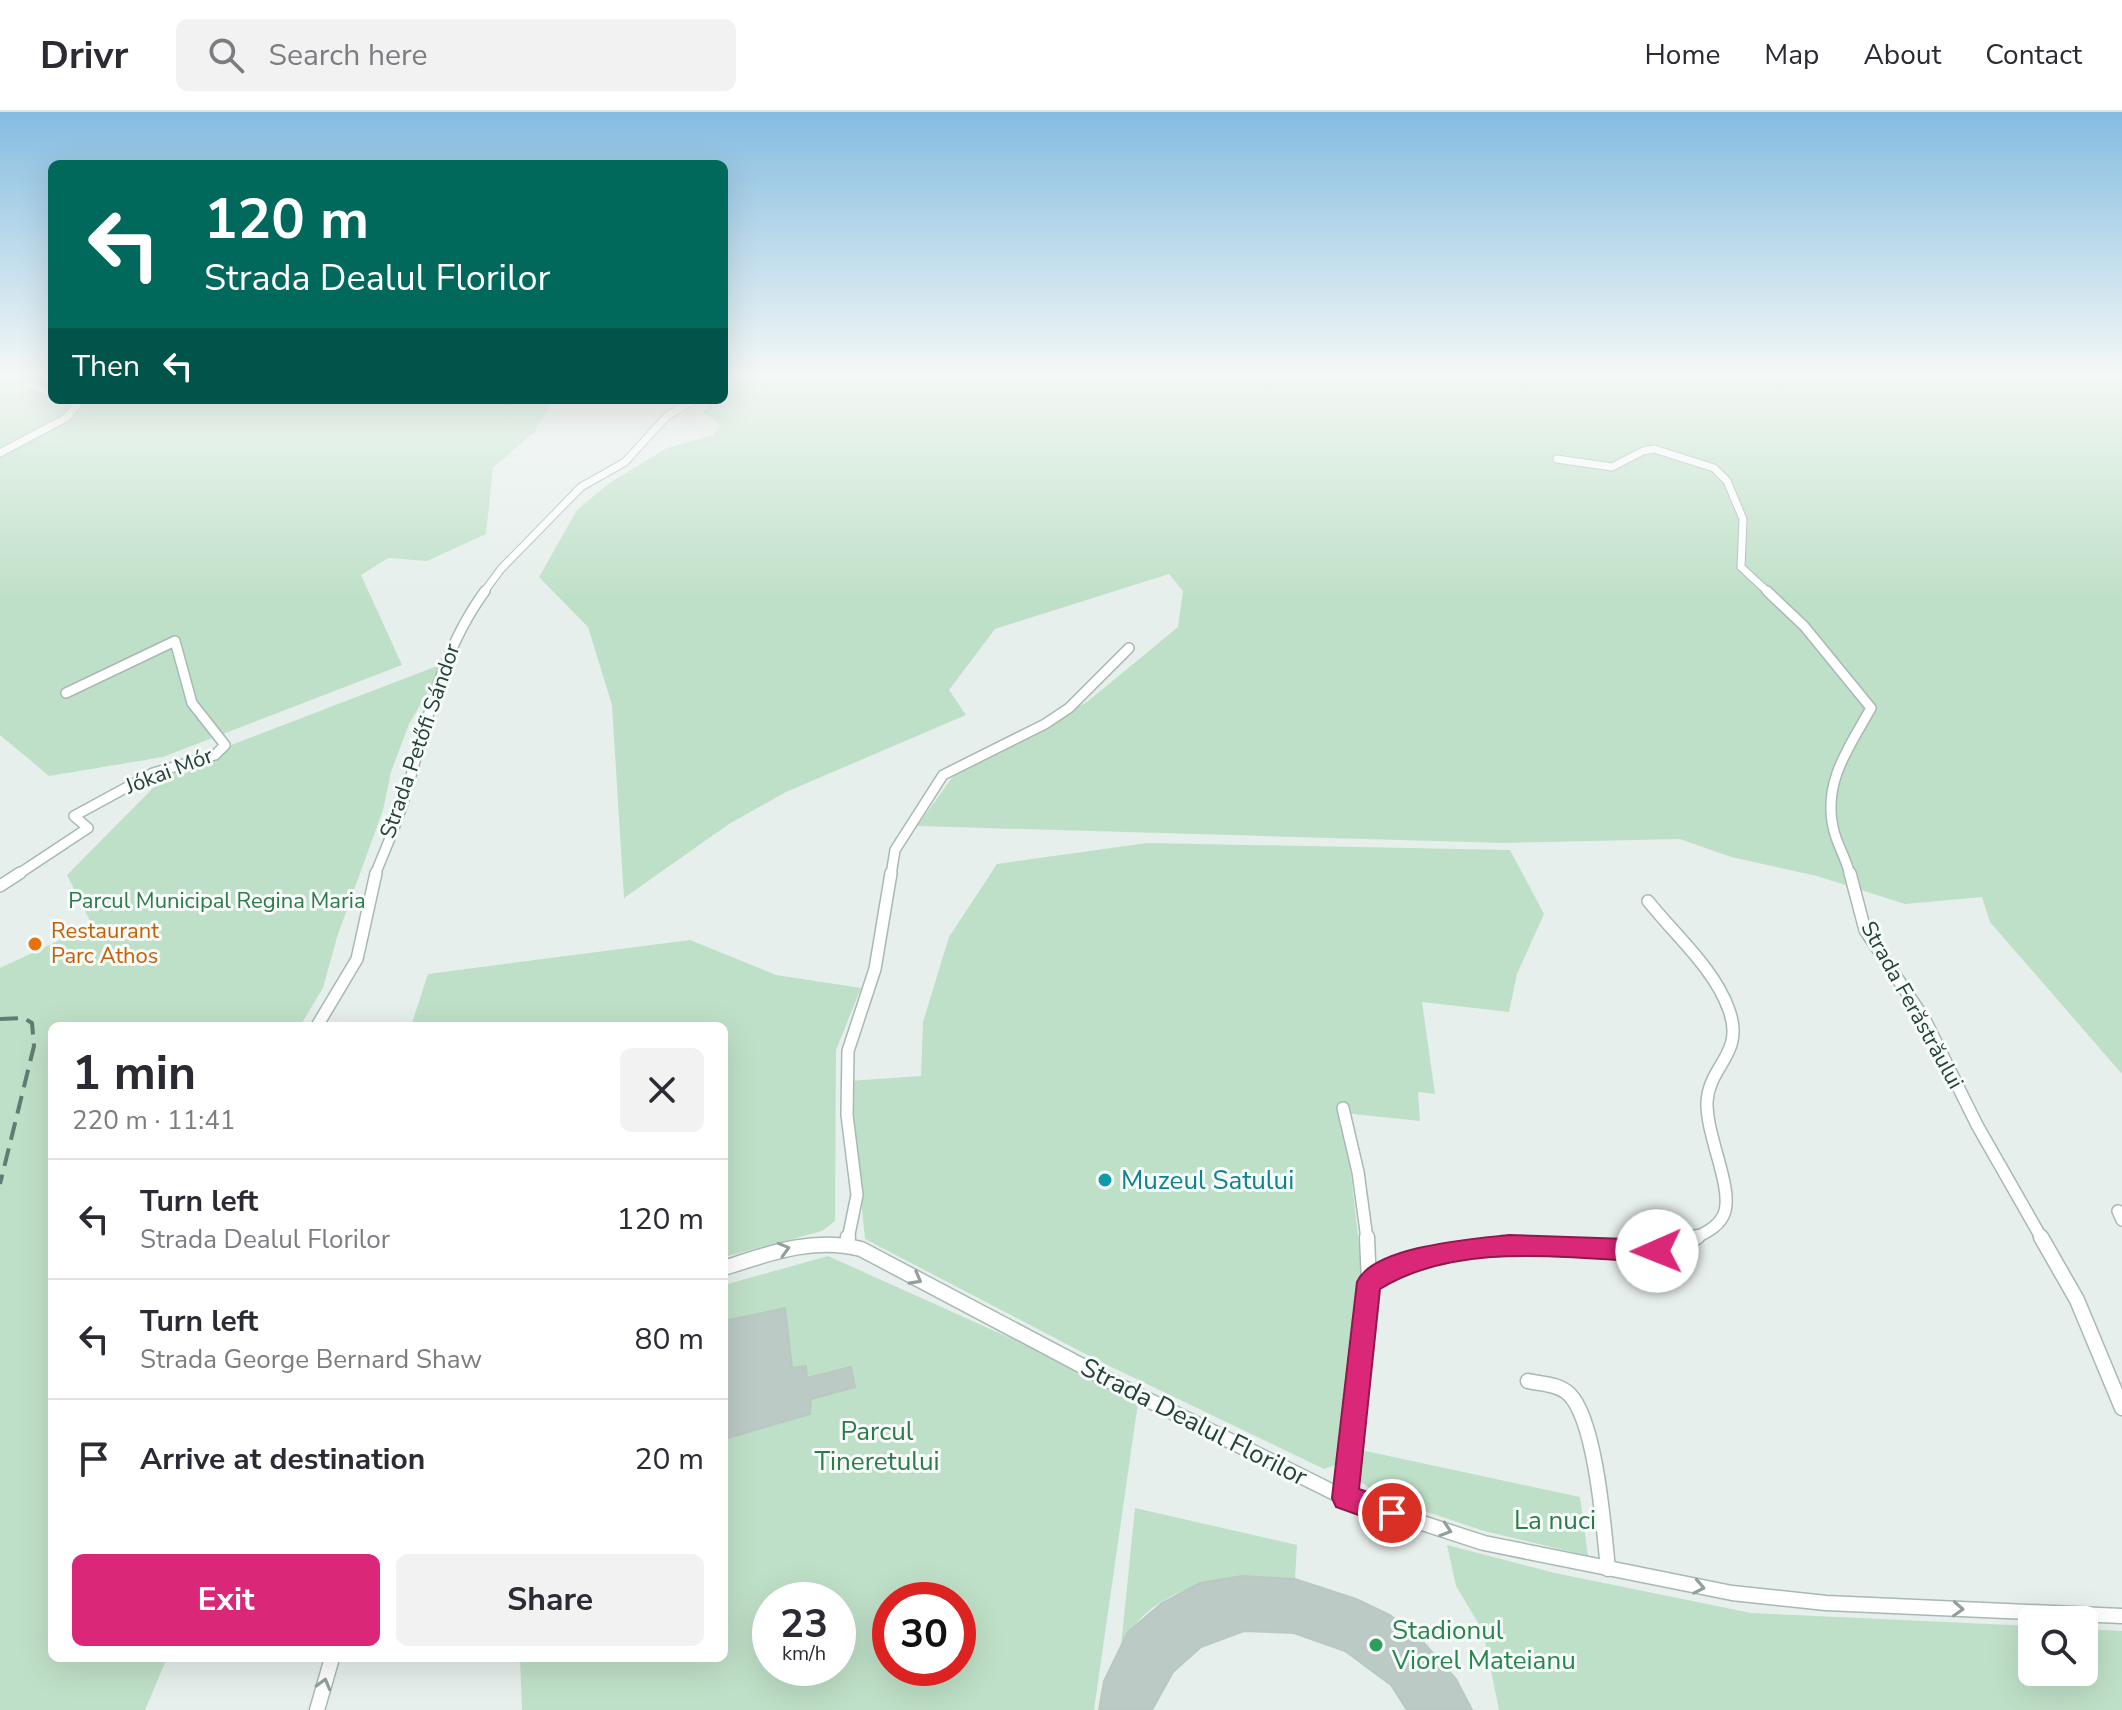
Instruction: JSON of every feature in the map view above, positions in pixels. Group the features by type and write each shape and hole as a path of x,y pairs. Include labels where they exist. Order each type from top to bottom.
{"street":[{"name":"Strada Petőfi Sándor","path":"319,1022 357,959 371,884 401,809 439,678 465,618 501,569 581,487 625,462 637,449"},
{"name":"Strada Ferăstrăului","path":"1557,459 1612,467 1643,451 1659,450 1704,462 1722,473 1743,519 1741,567 1812,634 1871,708 1834,776 1830,802 1833,829 1847,862 1865,930 1925,1020 1977,1125 2077,1300 2122,1408"},
{"name":"Jókai Mór","path":"0,886 88,828 74,816 153,773 212,756 223,749 224,743 192,703 175,641 66,693"},
{"path":"847,1244 857,1195 847,1115 848,1051 875,969 895,850 943,775 1045,724 1069,708 1129,648"},
{"path":"1369,1282 1397,1265 1452,1252 1530,1245 1657,1251 1691,1243 1716,1226 1724,1214 1726,1202 1708,1135 1708,1093 1730,1054 1734,1021 1722,995 1648,901"},
{"path":"1343,1108 1361,1172 1367,1221 1369,1282 1345,1498"},
{"name":"Strada Dealul Florilor","path":"728,1267 801,1244 847,1244 1122,1387 1345,1498 1484,1543 1732,1593 1826,1603 2122,1616"},
{"path":"1528,1381 1557,1387 1568,1393 1581,1412 1597,1489 1608,1569"},
{"path":"317,1710 331,1662"}],"green space":[{"path":"0,449 515,449 493,468 486,534 427,561 388,558 361,575 402,665 163,757 49,776 0,735"},
{"path":"666,449 2122,449 2122,1074 1990,922 1982,897 1905,904 1817,876 1731,857 1680,839 1503,843 917,826 954,775 1087,702 1178,627 1183,591 1169,574 995,629 949,690 966,715 786,792 729,824 624,898 612,705 588,627 539,577 577,510 608,484"},
{"name":"Parcul Municipal Regina Maria","path":"445,663 409,724 391,772 383,810 337,937 323,988 302,1022 48,1022 48,1662 165,1662 145,1710 0,1710 0,968 92,925 67,875 160,781 213,752"},
{"name":"Muzeul Satului","path":"1147,843 1510,850 1544,914 1517,974 1509,1012 1422,1002 1435,1094 1418,1092 1420,1121 1344,1113 1363,1280 1338,1464 1324,1469 1101,1362 865,1239 849,1081 921,1076 923,1022 949,937 997,864"},
{"path":"690,940 776,975 861,988 836,1050 835,1221 822,1231 728,1256 728,1022 412,1022 428,974"},
{"name":"Parcul Tineretului","path":"828,1256 1139,1396 1094,1710 522,1710 520,1662 728,1662 728,1284"},
{"name":"La nuci","path":"1361,1450 1580,1497 1588,1556 1484,1531 1386,1498 1360,1482"},
{"path":"1135,1508 1297,1545 1295,1579 1220,1581 1174,1595 1154,1607 1136,1624 1121,1646"},
{"name":"La nuci","path":"1447,1545 1555,1573 1751,1613 2018,1625 2018,1686 2098,1686 2098,1630 2122,1631 2122,1710 1499,1710 1483,1631 1456,1586"}],"building":[{"path":"785,1308 792,1368 806,1366 807,1378 851,1367 855,1387 811,1399 810,1414 728,1438 728,1320"},
{"name":"Stadionul Viorel Mateianu","path":"1242,1576 1295,1579 1356,1599 1390,1615 1424,1643 1456,1679 1472,1710 1407,1710 1391,1685 1345,1651 1294,1633 1244,1631 1201,1647 1173,1672 1152,1710 1099,1710 1104,1681 1128,1632 1162,1603 1200,1583"}],"railway":[{"path":"0,1019 24,1018 32,1023 34,1046 0,1184"}],"place":[{"name":"Restaurant Parc Athos","path":"35,944"},
{"name":"Muzeul Satului","path":"1105,1180"},
{"name":"Stadionul Viorel Mateianu","path":"1376,1645"}],"route":[{"path":"1392,1513 1345,1498 1369,1282 1397,1265 1452,1252 1530,1245 1657,1251"}]}
